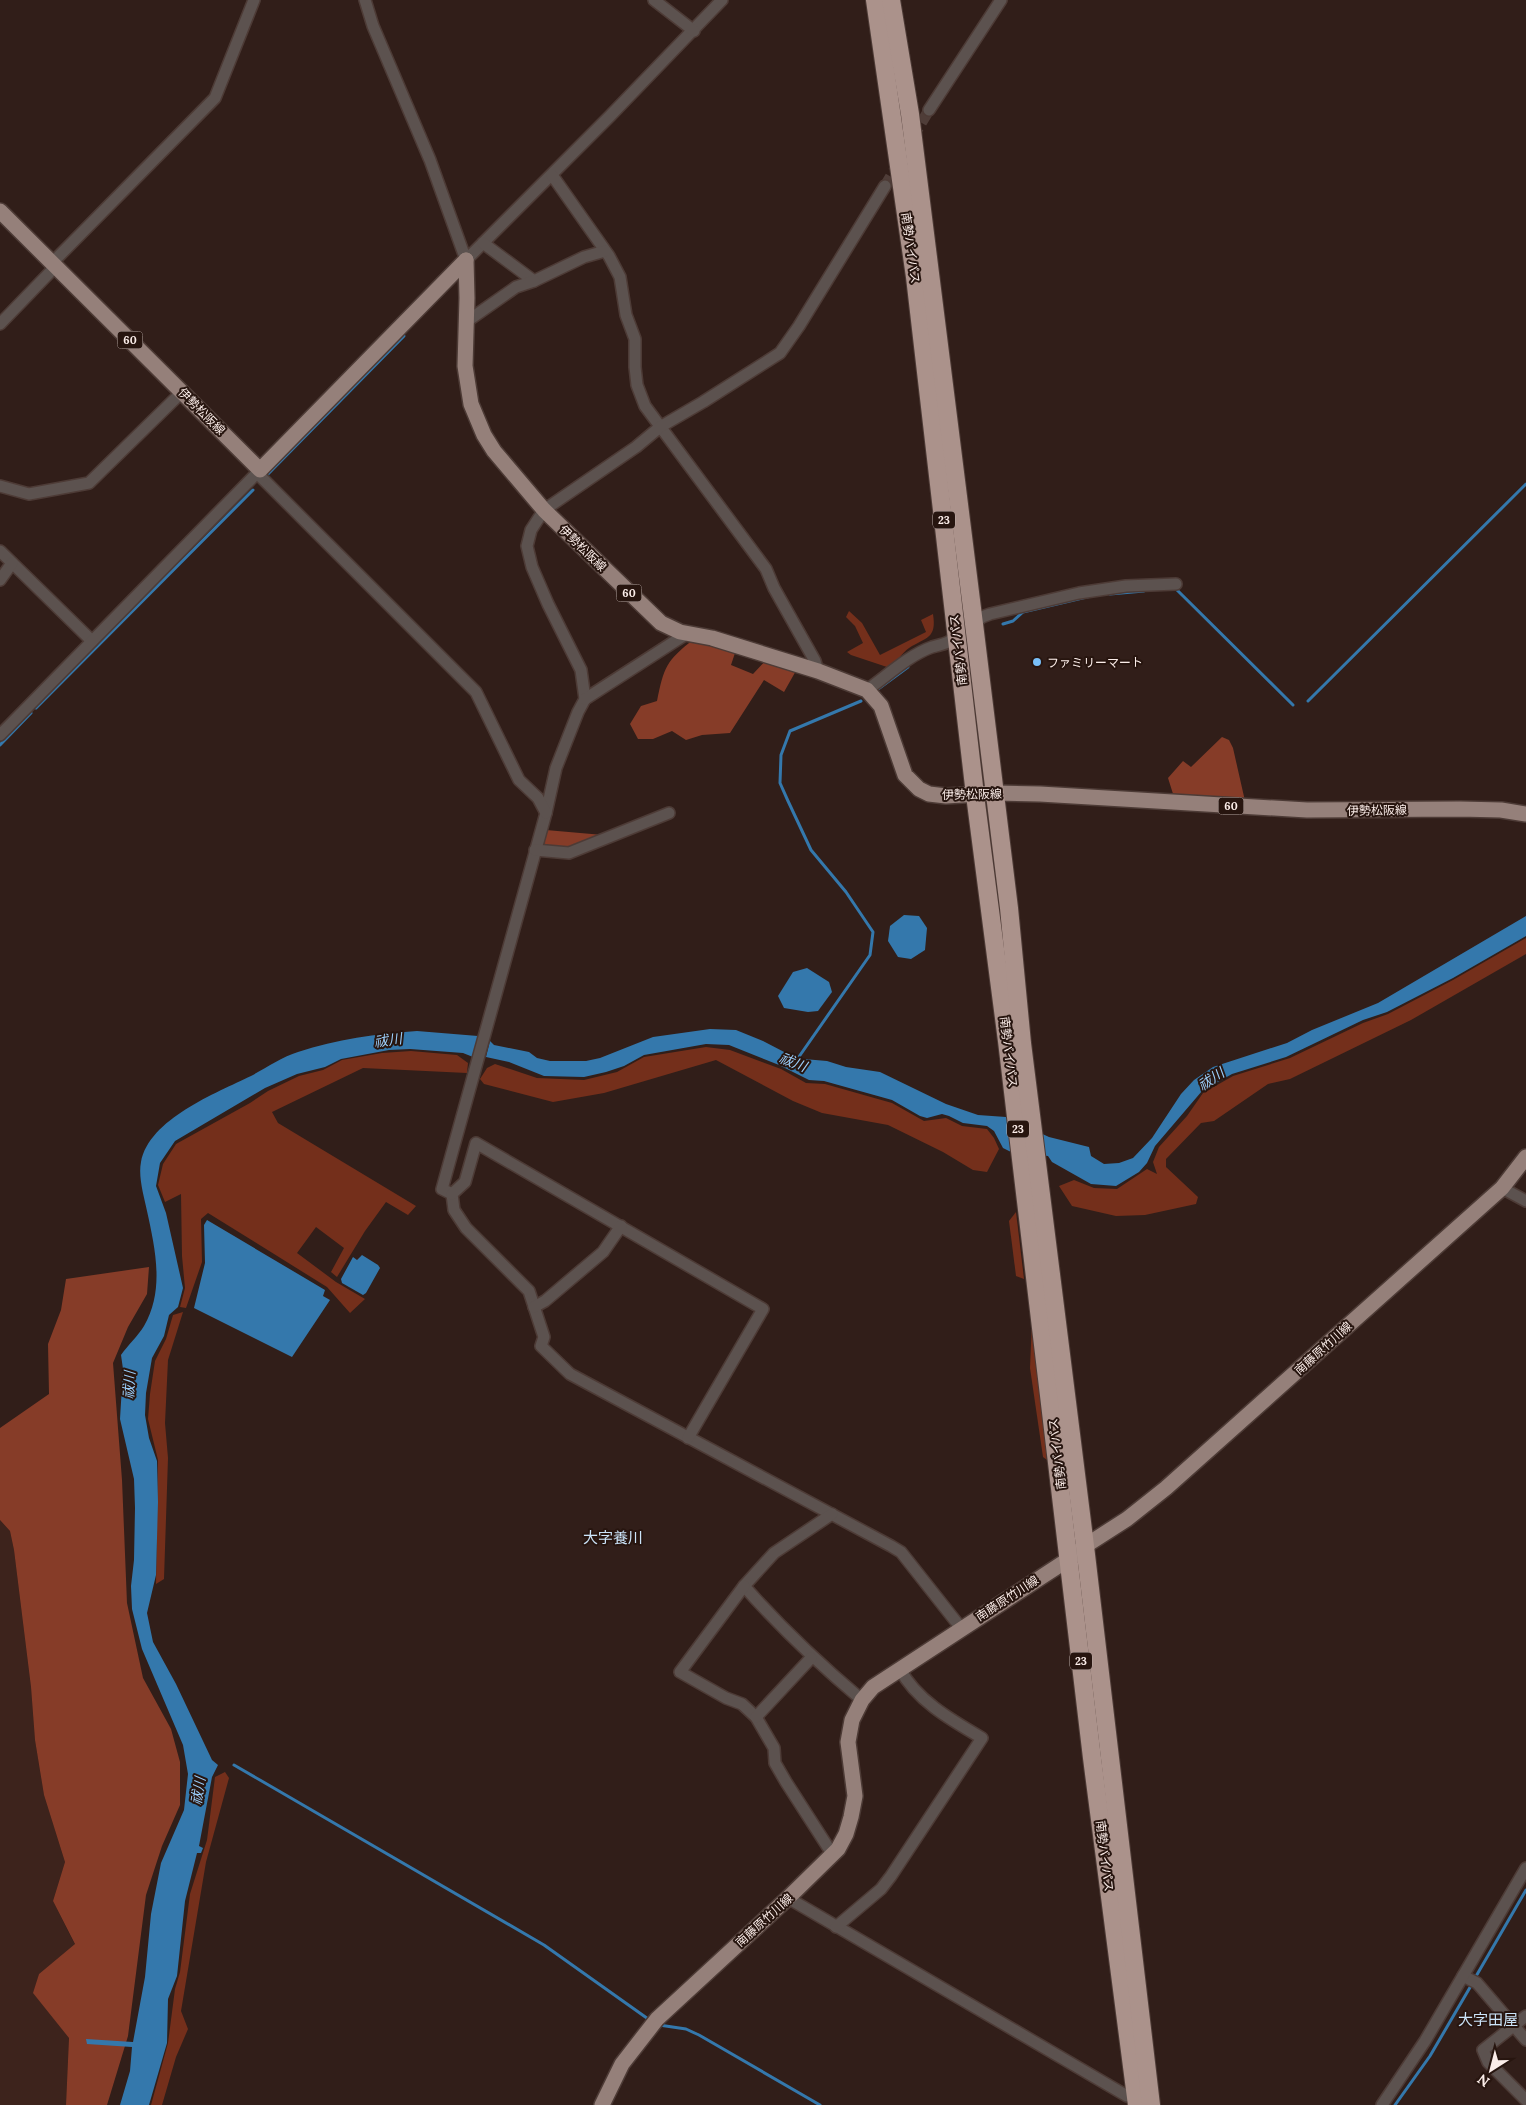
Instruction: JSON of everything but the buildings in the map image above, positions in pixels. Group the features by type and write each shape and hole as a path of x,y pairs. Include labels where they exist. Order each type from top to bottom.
{"highway":[{"name":"南勢バイパス","path":"875,0 916,277 975,795 1015,1042 1036,1218 1069,1559 1132,2100"},
{"name":"南勢バイパス","path":"891,0 910,114 1009,908 1015,1042"},
{"name":"南勢バイパス","path":"1036,1218 1086,1546 1151,2105"}],"main road":[{"name":"伊勢松阪線","path":"0,210 260,470"},
{"name":"伊勢松阪線","path":"466,260 465,366 471,404 476,421 494,451 544,510 661,623 686,634 712,638 818,671 867,690 881,706 905,775 919,789 935,795 995,793 1307,810 1460,809 1502,810 1526,814"},
{"path":"260,470 466,260"},
{"name":"南藤原竹川線","path":"602,2105 622,2064 654,2022 833,1855 846,1834 852,1817 855,1796 848,1742 852,1720 862,1700 873,1687 1069,1559 1127,1519 1166,1488 1502,1188 1526,1157"}],"street":[{"path":"0,323 54,264 215,98 254,0"},
{"path":"366,0 373,26 430,160 466,260 552,175 722,0"},
{"path":"654,0 694,30"},
{"path":"929,110 1001,0"},
{"path":"552,175 613,262 620,277 626,315 635,339 637,385 645,406 766,568 774,588 815,661 818,671"},
{"path":"585,699 581,670 532,567 528,539 531,530 544,510 636,447 660,426 703,402 780,353 799,326 885,186"},
{"path":"483,243 534,280"},
{"path":"466,322 516,287 584,257 605,251"},
{"path":"0,486 29,494 89,483 182,392"},
{"path":"0,734 260,470"},
{"path":"260,470 260,476 476,692 519,780 538,798 546,813"},
{"path":"0,551 92,641"},
{"path":"0,580 12,563"},
{"path":"974,624 982,617 990,614 1079,593 1126,586 1176,584"},
{"path":"452,1194 442,1189 546,813 556,768 578,712 585,699 686,634"},
{"path":"867,690 911,658 929,648 950,642 956,636"},
{"path":"535,850 569,854 669,814"},
{"path":"452,1194 465,1182 476,1143 763,1309 688,1438"},
{"path":"1502,1188 1526,1201"},
{"path":"452,1194 454,1210 466,1228 529,1291 544,1337 541,1346 558,1365 570,1374 901,1552 961,1628"},
{"path":"534,1307 545,1301 603,1252 621,1226"},
{"path":"832,1514 774,1553 744,1586 680,1672 726,1698 742,1704 756,1717 774,1748 775,1763 782,1776 833,1855"},
{"path":"744,1586 777,1624 812,1658 862,1700"},
{"path":"756,1717 812,1658"},
{"path":"836,1927 881,1889 982,1738 956,1723 924,1699 906,1681 900,1669"},
{"path":"1382,2105 1469,1979 1526,1868"},
{"path":"788,1898 1132,2100"},
{"path":"1469,1979 1526,2040"},
{"path":"1526,2016 1483,2050 1488,2062 1526,2100"}],"shaded area":[{"path":"849,611 862,623 880,655 926,632 921,620 933,614 932,633 906,650 890,668 847,652 863,643 855,626 846,617"},
{"path":"694,639 736,650 731,665 753,674 766,660 797,669 784,692 764,680 730,733 702,735 686,740 672,731 653,739 638,739 630,724 641,706 657,701 664,672 677,653"},
{"path":"1222,737 1229,740 1233,748 1245,801 1174,797 1168,778 1183,761 1191,767"},
{"path":"546,830 603,835 568,850 541,844"},
{"path":"1526,938 1526,954 1411,1020 1290,1079 1268,1084 1214,1121 1201,1123 1166,1159 1166,1167 1198,1197 1196,1204 1145,1215 1116,1216 1072,1206 1059,1186 1074,1180 1094,1188 1117,1189 1147,1169 1157,1174 1153,1162 1159,1147 1187,1116 1203,1093 1233,1076 1290,1058 1363,1023 1388,1014 1453,980"},
{"path":"706,1047 730,1050 781,1069 806,1083 825,1084 892,1103 924,1121 946,1118 962,1126 987,1129 999,1149 987,1172 973,1170 943,1152 888,1125 822,1113 793,1101 716,1060 604,1093 553,1102 484,1084 480,1079 487,1068 495,1064 537,1078 584,1080 617,1072 644,1057"},
{"path":"411,1051 457,1055 468,1063 467,1073 363,1068 272,1112 278,1123 416,1206 408,1215 386,1202 365,1231 337,1277 331,1272 344,1248 316,1227 297,1253 336,1282 365,1299 350,1313 327,1287 208,1213 201,1219 202,1262 186,1308 180,1307 185,1288 182,1256 181,1194 165,1202 158,1185 163,1164 176,1144 268,1091 299,1076 323,1070 342,1060 382,1053"},
{"path":"1016,1212 1024,1279 1016,1276 1009,1221"},
{"path":"149,1267 147,1294 128,1327 113,1363 122,1480 127,1603 143,1678 171,1729 180,1762 180,1805 162,1846 146,1895 128,2036 107,2105 66,2105 69,2038 33,1993 39,1974 75,1944 53,1901 65,1862 44,1795 35,1740 31,1687 14,1550 10,1531 0,1520 0,1428 49,1394 48,1344 61,1310 66,1279"},
{"path":"183,1312 168,1360 165,1423 168,1458 164,1579 156,1584 158,1460 148,1419 150,1394 155,1361 166,1339 173,1315"},
{"path":"1032,1320 1047,1460 1043,1457 1030,1368"},
{"path":"0,1520 10,1531 14,1550 31,1687 35,1740 44,1795 65,1862 53,1901 75,1945 39,1974 34,1993 69,2038 66,2105 0,2105"},
{"path":"225,1772 229,1778 206,1862 181,2011 188,2029 176,2057 162,2105 151,2105 168,2043 175,1989 180,1972 190,1894 207,1840 215,1777"}],"water":[{"path":"904,915 919,916 927,928 925,950 911,959 898,957 888,941 890,926"},
{"name":"祓川","path":"1526,916 1526,936 1453,978 1387,1012 1363,1020 1286,1057 1232,1074 1202,1091 1155,1146 1147,1163 1139,1172 1116,1186 1091,1184 1052,1162 1048,1156 1011,1152 1003,1148 994,1131 987,1126 963,1123 942,1114 927,1118 920,1116 892,1100 824,1081 809,1080 779,1065 729,1045 706,1044 644,1055 624,1066 584,1077 544,1076 509,1062 486,1057 490,1041 494,1045 529,1052 537,1058 550,1061 586,1061 600,1058 653,1037 710,1029 736,1030 763,1041 792,1058 827,1061 846,1067 880,1072 946,1104 978,1115 1006,1117 1049,1137 1089,1147 1091,1156 1104,1164 1119,1163 1133,1158 1152,1138 1181,1094 1194,1080 1213,1067 1287,1043 1312,1030 1378,1003"},
{"path":"807,968 829,982 832,992 818,1011 808,1012 784,1008 778,996 793,972"},
{"name":"祓川","path":"417,1031 478,1036 473,1057 463,1053 410,1049 389,1050 341,1059 325,1067 297,1074 265,1088 175,1141 160,1163 156,1186 166,1213 183,1288 178,1307 169,1315 164,1336 152,1358 146,1393 145,1415 149,1438 157,1461 158,1502 156,1575 147,1613 153,1642 176,1684 212,1760 218,1765 212,1777 199,1846 203,1848 201,1853 197,1853 185,1901 177,1976 168,1999 167,2043 149,2105 120,2105 130,2071 132,2047 87,2044 86,2039 133,2042 145,1977 151,1914 161,1863 184,1810 188,1774 183,1745 142,1649 132,1609 134,1479 120,1419 123,1369 121,1355 144,1326 154,1298 156,1284 155,1254 140,1174 141,1162 147,1147 170,1120 203,1099 286,1057 313,1047 342,1040"},
{"path":"207,1220 325,1290 323,1296 330,1300 292,1357 194,1308 205,1263 204,1225"},
{"path":"362,1255 380,1268 363,1295 342,1283 341,1279 353,1257 357,1260"}],"waterway":[{"path":"268,474 404,336"},
{"path":"1308,701 1526,484"},
{"path":"36,708 253,490"},
{"path":"1175,588 1293,705"},
{"path":"1110,594 1144,591"},
{"path":"1003,624 1013,621 1023,612 1091,596"},
{"path":"874,692 908,667"},
{"name":"祓川","path":"796,1061 870,955 873,932 846,892 811,850 780,783 781,755 790,731 861,701"},
{"path":"0,745 31,713"},
{"path":"234,1765 544,1945 651,2021"},
{"path":"1475,1978 1526,1890"},
{"path":"1395,2105 1430,2056 1472,1984"},
{"path":"659,2025 686,2029 699,2035 820,2105"}],"tunnel":[{"path":"913,137 929,110"},
{"path":"885,186 899,162"}],"place":[{"name":"ファミリーマート","path":"1037,662"}],"district":[{"name":"大字養川","path":"613,1537"},
{"name":"大字田屋","path":"1488,2019"}]}
